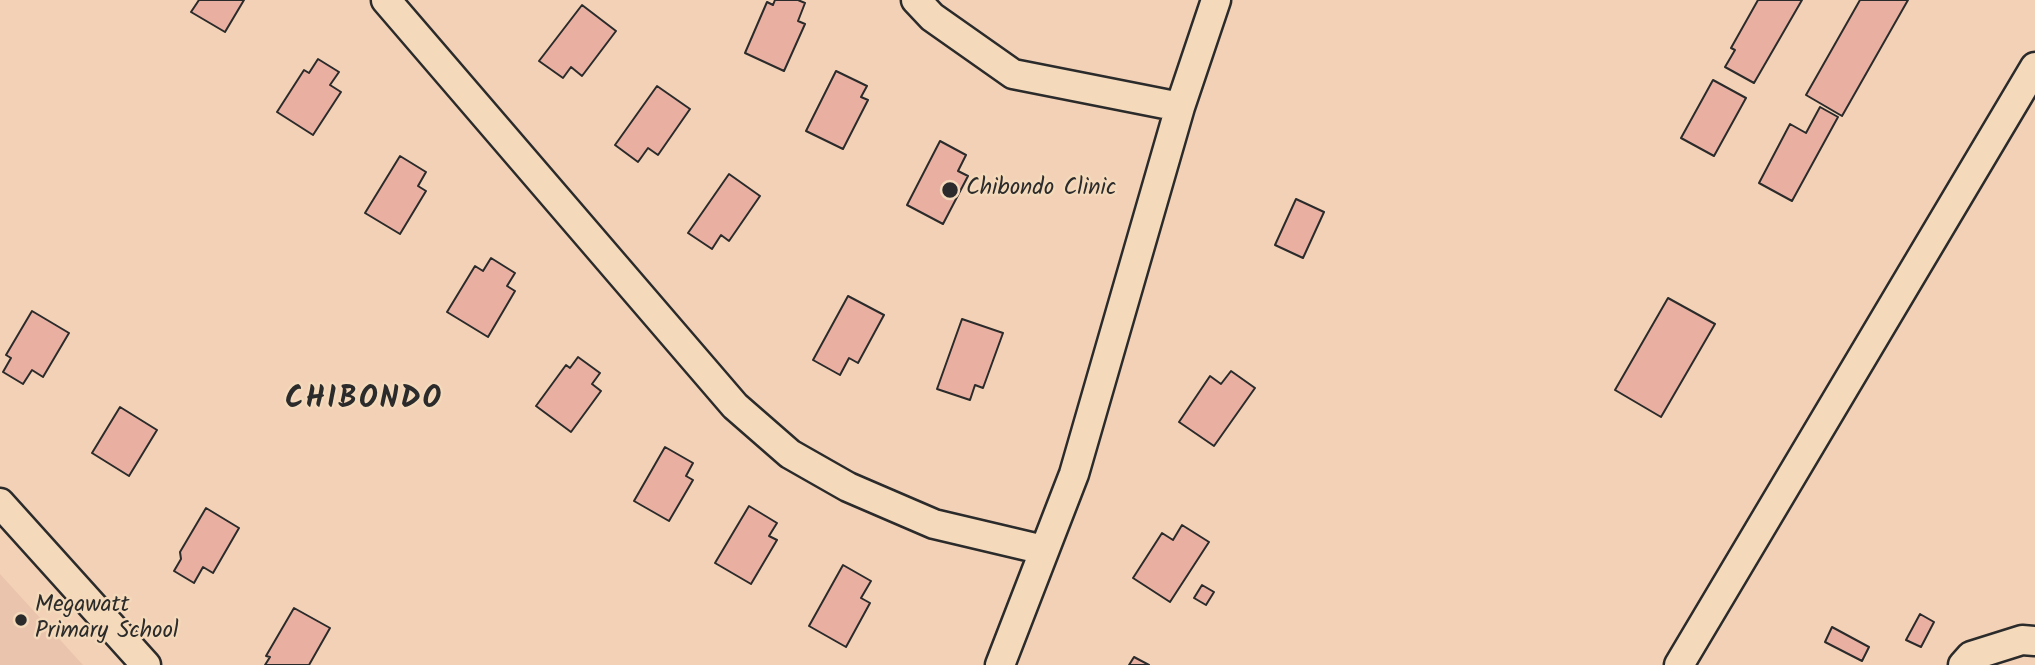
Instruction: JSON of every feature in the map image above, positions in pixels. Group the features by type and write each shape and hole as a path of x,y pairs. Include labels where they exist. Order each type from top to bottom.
{"street":[{"path":"386,0 735,406 790,454 848,487 934,524 1044,550"},
{"path":"916,0 932,17 1013,74 1180,107"},
{"path":"1000,665 1074,474 1180,107 1216,0"},
{"path":"1679,665 2035,67"},
{"path":"0,503 146,665"},
{"path":"1963,665 1971,656 2022,640 2035,640"}],"shaded area":[{"name":"Megawatt Primary School","path":"0,574 83,665 0,665"}],"building":[{"path":"199,0 244,0 225,32 191,12"},
{"path":"775,0 798,0 805,3 798,21 805,24 784,71 745,53 767,2 773,5"},
{"path":"1758,0 1802,0 1754,83 1725,67 1735,50 1731,48"},
{"path":"1860,0 1908,0 1842,116 1806,95"},
{"path":"582,5 616,31 582,76 571,67 563,78 539,61"},
{"path":"318,59 339,72 330,85 341,92 313,135 277,112 304,70 309,73"},
{"path":"836,71 867,86 861,97 868,100 843,149 806,131"},
{"path":"1713,80 1746,98 1714,156 1681,138"},
{"path":"657,86 690,109 658,155 648,148 638,162 615,145"},
{"path":"1820,107 1838,117 1792,201 1759,183 1790,124 1806,133"},
{"path":"940,141 966,155 958,171 968,176 943,224 907,205"},
{"path":"400,156 426,172 418,186 426,191 400,234 365,213"},
{"path":"729,174 760,196 729,241 721,235 712,249 688,233"},
{"path":"1296,199 1324,212 1303,258 1275,245"},
{"path":"491,258 515,273 507,286 515,291 488,337 447,312 475,266 483,271"},
{"path":"848,296 884,315 858,363 849,358 840,375 813,360"},
{"path":"1668,298 1715,324 1661,417 1615,390"},
{"path":"32,311 69,333 43,377 32,370 23,384 3,372 11,358 6,355"},
{"path":"962,319 1003,333 983,388 975,385 970,400 937,389"},
{"path":"578,357 600,373 592,384 601,391 571,432 536,406 566,365 570,368"},
{"path":"1231,371 1255,388 1214,446 1179,422 1210,376 1221,384"},
{"path":"120,407 157,430 129,476 92,453"},
{"path":"665,447 693,463 686,476 693,480 669,521 634,501"},
{"path":"749,506 777,523 769,536 777,540 751,584 715,563"},
{"path":"206,508 239,528 213,573 203,567 194,583 174,571 181,559 180,552"},
{"path":"1182,525 1209,542 1170,602 1133,578 1162,533 1173,540"},
{"path":"843,565 871,581 861,598 870,603 846,647 809,626"},
{"path":"1202,585 1214,592 1206,605 1194,598"},
{"path":"294,608 330,628 309,665 265,665 270,657 266,656"},
{"path":"1920,614 1934,622 1921,647 1906,640"},
{"path":"1832,627 1869,647 1862,661 1825,642"},
{"path":"1134,657 1149,665 1129,665"}],"place":[{"name":"Chibondo Clinic","path":"950,190"},
{"name":"Megawatt Primary School","path":"21,620"}],"district":[{"name":"CHIBONDO","path":"364,402"}]}
